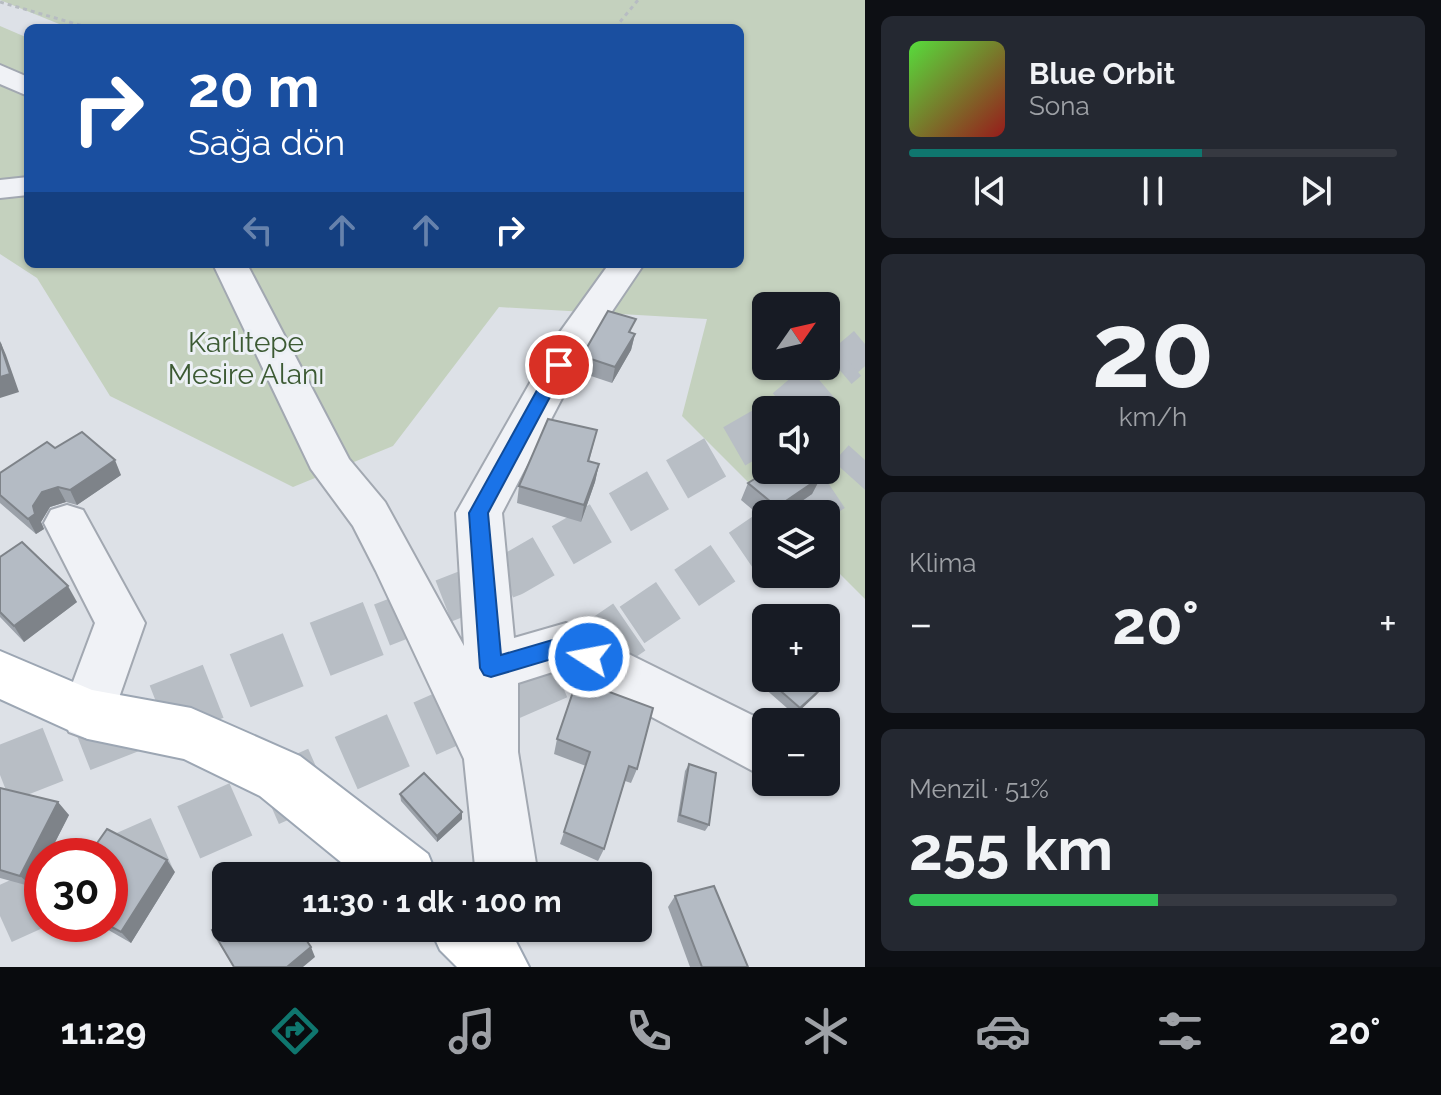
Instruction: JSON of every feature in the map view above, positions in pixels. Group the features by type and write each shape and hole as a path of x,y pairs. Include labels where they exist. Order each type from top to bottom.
{"main road":[{"path":"0,674 88,714 191,734 280,776 388,862"}],"street":[{"path":"0,73 24,86"},
{"path":"0,189 24,186"},
{"path":"221,268 333,469 369,514 398,566 492,757"},
{"path":"505,862 492,757 491,668 479,513 574,339 624,268"},
{"path":"67,523 120,623 88,714"},
{"path":"491,668 566,645 752,744"}],"path":[{"path":"618,24 638,0"},
{"path":"0,2 76,24"}],"green space":[{"name":"Karlıtepe Mesire Alanı","path":"0,0 865,0 865,599 840,574 840,500 766,500 682,416 707,319 499,307 393,446 293,487 110,396 37,278 0,254 0,26 24,36 24,268 744,268 744,24 59,24"}],"building":[{"path":"608,311 636,319 629,332 635,334 615,367 582,356"},
{"path":"0,343 10,374 0,377"},
{"path":"548,419 597,430 588,461 599,464 584,505 519,486"},
{"path":"82,432 115,460 70,490 58,487 42,492 33,506 35,514 28,519 0,495 0,473 47,442 55,448"},
{"path":"752,481 752,484 811,484 787,500 769,500 748,483"},
{"path":"22,542 68,586 14,626 0,612 0,557"},
{"path":"577,680 653,708 637,769 629,766 604,849 564,832 590,752 557,739"},
{"path":"782,692 818,692 800,708"},
{"path":"689,764 716,773 709,825 680,815"},
{"path":"424,773 462,812 437,836 400,794"},
{"path":"0,788 58,802 40,838 24,838 24,868 20,876 0,870"},
{"path":"107,829 124,838 101,838"},
{"path":"128,840 167,860 128,921"},
{"path":"714,886 748,967 702,967 675,896"},
{"path":"219,942 308,942 311,947 287,967 234,967"}],"tunnel":[{"path":"845,361 865,344"},
{"path":"803,396 847,359"},
{"path":"382,625 513,574 752,436"},
{"path":"817,500 847,480 865,460"},
{"path":"632,625 752,544"},
{"path":"0,775 387,623"},
{"path":"128,859 581,660 635,623"},
{"path":"0,916 24,905"}],"route":[{"path":"559,365 479,513 491,668 566,645 589,657"}]}
